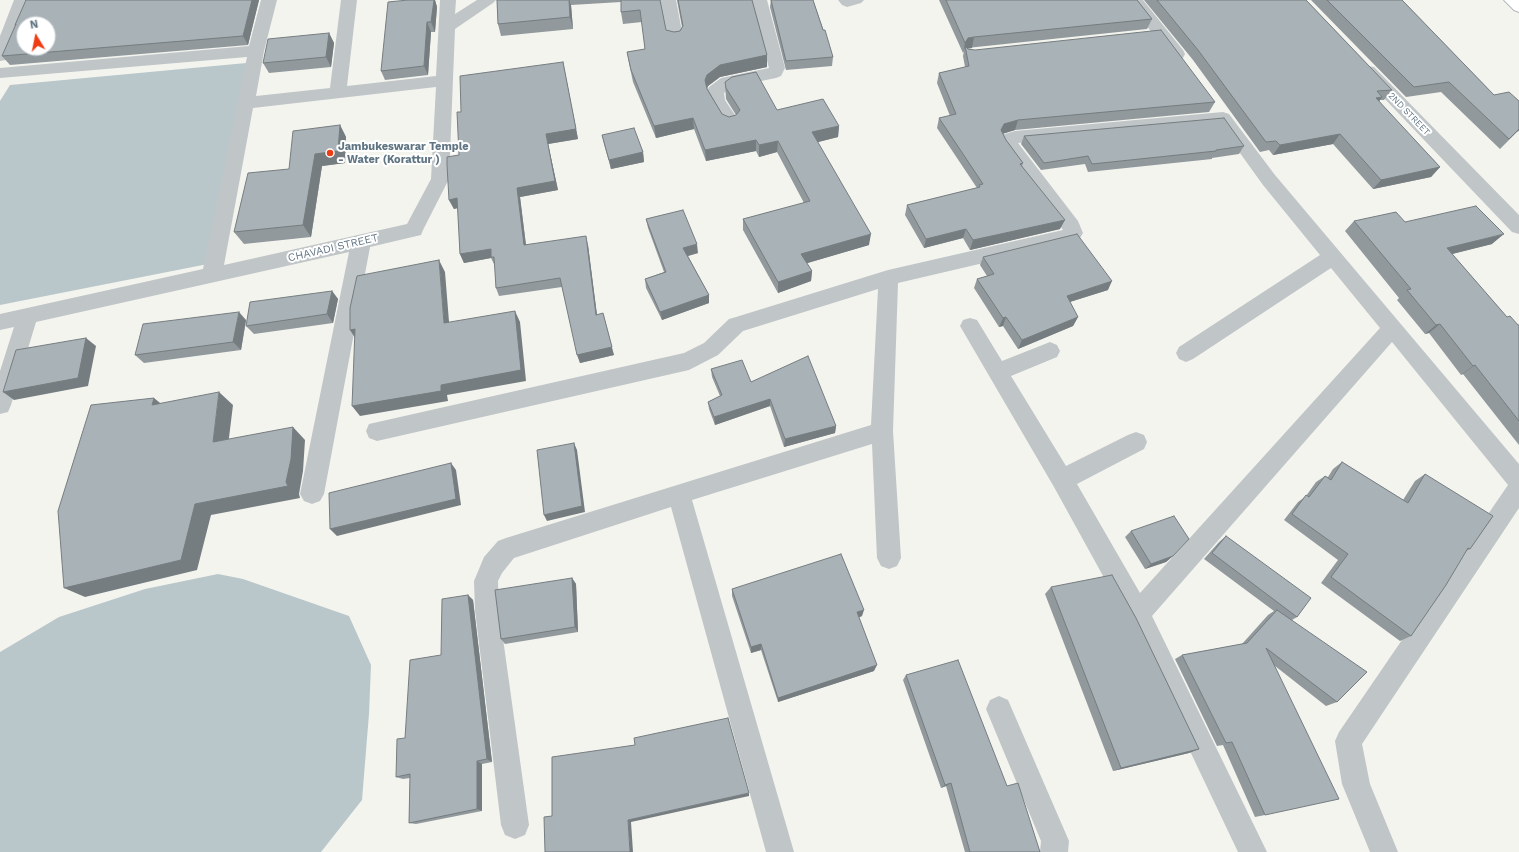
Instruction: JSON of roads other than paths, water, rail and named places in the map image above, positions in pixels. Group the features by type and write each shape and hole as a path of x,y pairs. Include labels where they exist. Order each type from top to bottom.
{"main road":[{"path":"1512,0 1519,7"}],"street":[{"path":"0,56 22,0"},
{"path":"212,275 256,51 269,0"},
{"path":"338,93 349,0"},
{"name":"CHAVADI STREET","path":"0,322 414,230 440,179 448,0"},
{"path":"447,27 488,0"},
{"path":"668,0 675,37"},
{"path":"730,121 717,100 715,91 727,82 770,74 775,72 777,68 759,0"},
{"path":"846,0 847,2 856,0"},
{"path":"1135,0 1153,35 1190,71"},
{"path":"0,73 256,51"},
{"name":"2ND STREET","path":"1355,57 1519,227"},
{"path":"246,103 444,81"},
{"path":"1210,100 1269,180 1519,481"},
{"path":"377,431 689,361 711,349 736,324 888,278 1069,236 1073,233 1071,226 1010,145 1008,139 1015,137 1223,118"},
{"path":"312,494 361,242"},
{"path":"1186,353 1333,257"},
{"path":"888,278 882,431 889,558"},
{"path":"0,405 28,316"},
{"path":"970,326 1062,480 1138,614 1253,852"},
{"path":"1138,614 1392,328"},
{"path":"998,372 1050,351"},
{"path":"515,825 486,610 486,581 493,565 506,550 882,431"},
{"path":"1062,480 1136,442"},
{"path":"1384,852 1356,784 1348,741 1519,488"},
{"path":"680,494 780,852"},
{"path":"999,709 1056,841 1054,852"}],"place":[{"name":"Jambukeswarar Temple - Water (Korattur )","path":"330,153"}]}
